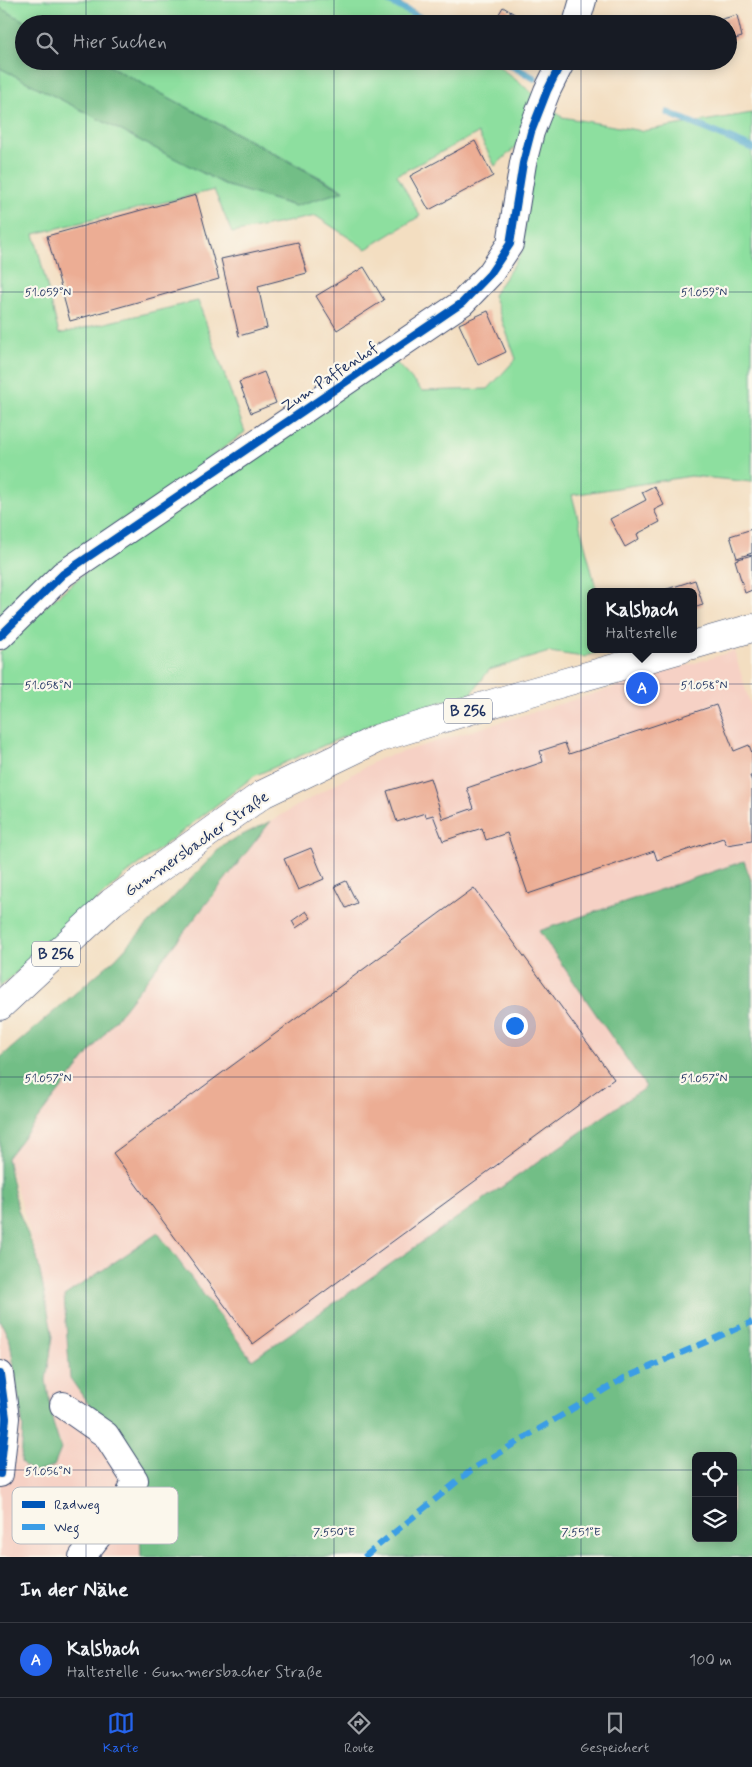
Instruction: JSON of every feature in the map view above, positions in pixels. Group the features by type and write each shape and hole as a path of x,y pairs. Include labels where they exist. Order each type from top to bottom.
{"main road":[{"path":"697,645 752,628"},
{"name":"Gummersbacher Straße","path":"0,1006 112,902 263,794 379,738 667,653"}],"street":[{"path":"579,15 583,0"},
{"name":"Zum Paffenhof","path":"0,636 63,574 462,303 473,292 490,274 510,244 523,163 531,132 558,70"},
{"path":"0,1374 3,1420 0,1474"},
{"path":"63,1405 106,1435 134,1480 132,1487"},
{"path":"82,1557 92,1544"}],"shaded area":[{"path":"734,651 752,710 752,883 744,861 539,931 646,1087 252,1360 158,1233 98,1416 138,1475 138,1487 12,1487 12,1544 141,1544 141,1557 0,1557 0,1320 10,1341 23,1428 21,1462 61,1449 53,1423 46,1380 53,1337 37,1256 7,1158 271,821 379,759"}],"green space":[{"path":"0,0 395,0 421,15 15,16 0,8"},
{"path":"0,8 15,16 15,70 117,70 344,191 295,206 228,186 0,68"},
{"path":"0,68 228,186 294,206 344,190 117,70 503,70 536,96 522,141 495,166 478,133 397,175 420,216 366,249 316,216 232,233 214,190 34,234 59,334 198,301 245,432 30,593 0,625"},
{"path":"549,107 562,117 642,131 752,113 752,482 691,476 572,495 596,588 587,588 587,653 595,653 584,657 549,652 489,670 472,693 384,719 254,776 124,876 0,987 0,652 18,630 121,542 392,358 422,391 488,389 516,359 493,295 522,253 533,156"},
{"path":"271,821 7,1158 18,1210 37,1257 53,1337 46,1380 53,1423 61,1449 54,1466 40,1471 33,1471 21,1462 23,1428 10,1341 0,1320 0,1058 115,959 224,844"},
{"path":"744,861 752,883 752,1557 141,1557 141,1544 178,1544 178,1487 138,1487 138,1475 70,1378 64,1296 158,1233 252,1360 646,1087 539,931"}],"building":[{"path":"503,7 516,15 498,15"},
{"path":"737,15 742,37 737,38"},
{"path":"475,141 493,176 429,210 410,176"},
{"path":"196,195 219,279 70,321 47,236"},
{"path":"298,242 307,273 258,286 267,328 239,336 221,259"},
{"path":"364,267 384,300 337,330 316,296"},
{"path":"488,311 506,352 478,365 459,324"},
{"path":"264,372 276,403 251,413 239,382"},
{"path":"654,486 664,505 654,510 660,522 637,534 639,539 625,547 610,519 646,500 642,492"},
{"path":"752,529 752,553 737,558 730,536"},
{"path":"752,555 752,590 745,593 735,560"},
{"path":"695,580 703,605 697,607 697,588 670,588"},
{"path":"716,705 734,751 749,745 752,753 752,776 750,776 752,782 752,841 727,845 723,838 657,860 654,851 528,894 507,833 486,840 482,828 443,841 433,815 426,817 425,813 397,822 387,791 430,778 443,819 474,808 467,788 543,762 540,751 565,743 569,754"},
{"path":"311,848 324,879 298,890 284,859"},
{"path":"346,881 357,903 346,908 335,886"},
{"path":"474,888 614,1079 253,1344 113,1153"},
{"path":"306,911 311,918 296,928 292,921"}],"waterway":[{"path":"387,0 415,15"},
{"path":"519,70 534,78"},
{"path":"668,113 752,148"}],"marked path":[{"path":"364,1557 474,1468 624,1378 752,1322"}],"cycle path":[{"path":"0,636 63,574 462,303 490,274 510,244 523,163 531,132 558,70"},
{"path":"0,1374 6,1418 0,1474"}],"place":[{"name":"Kalsbach","path":"642,688"}]}
